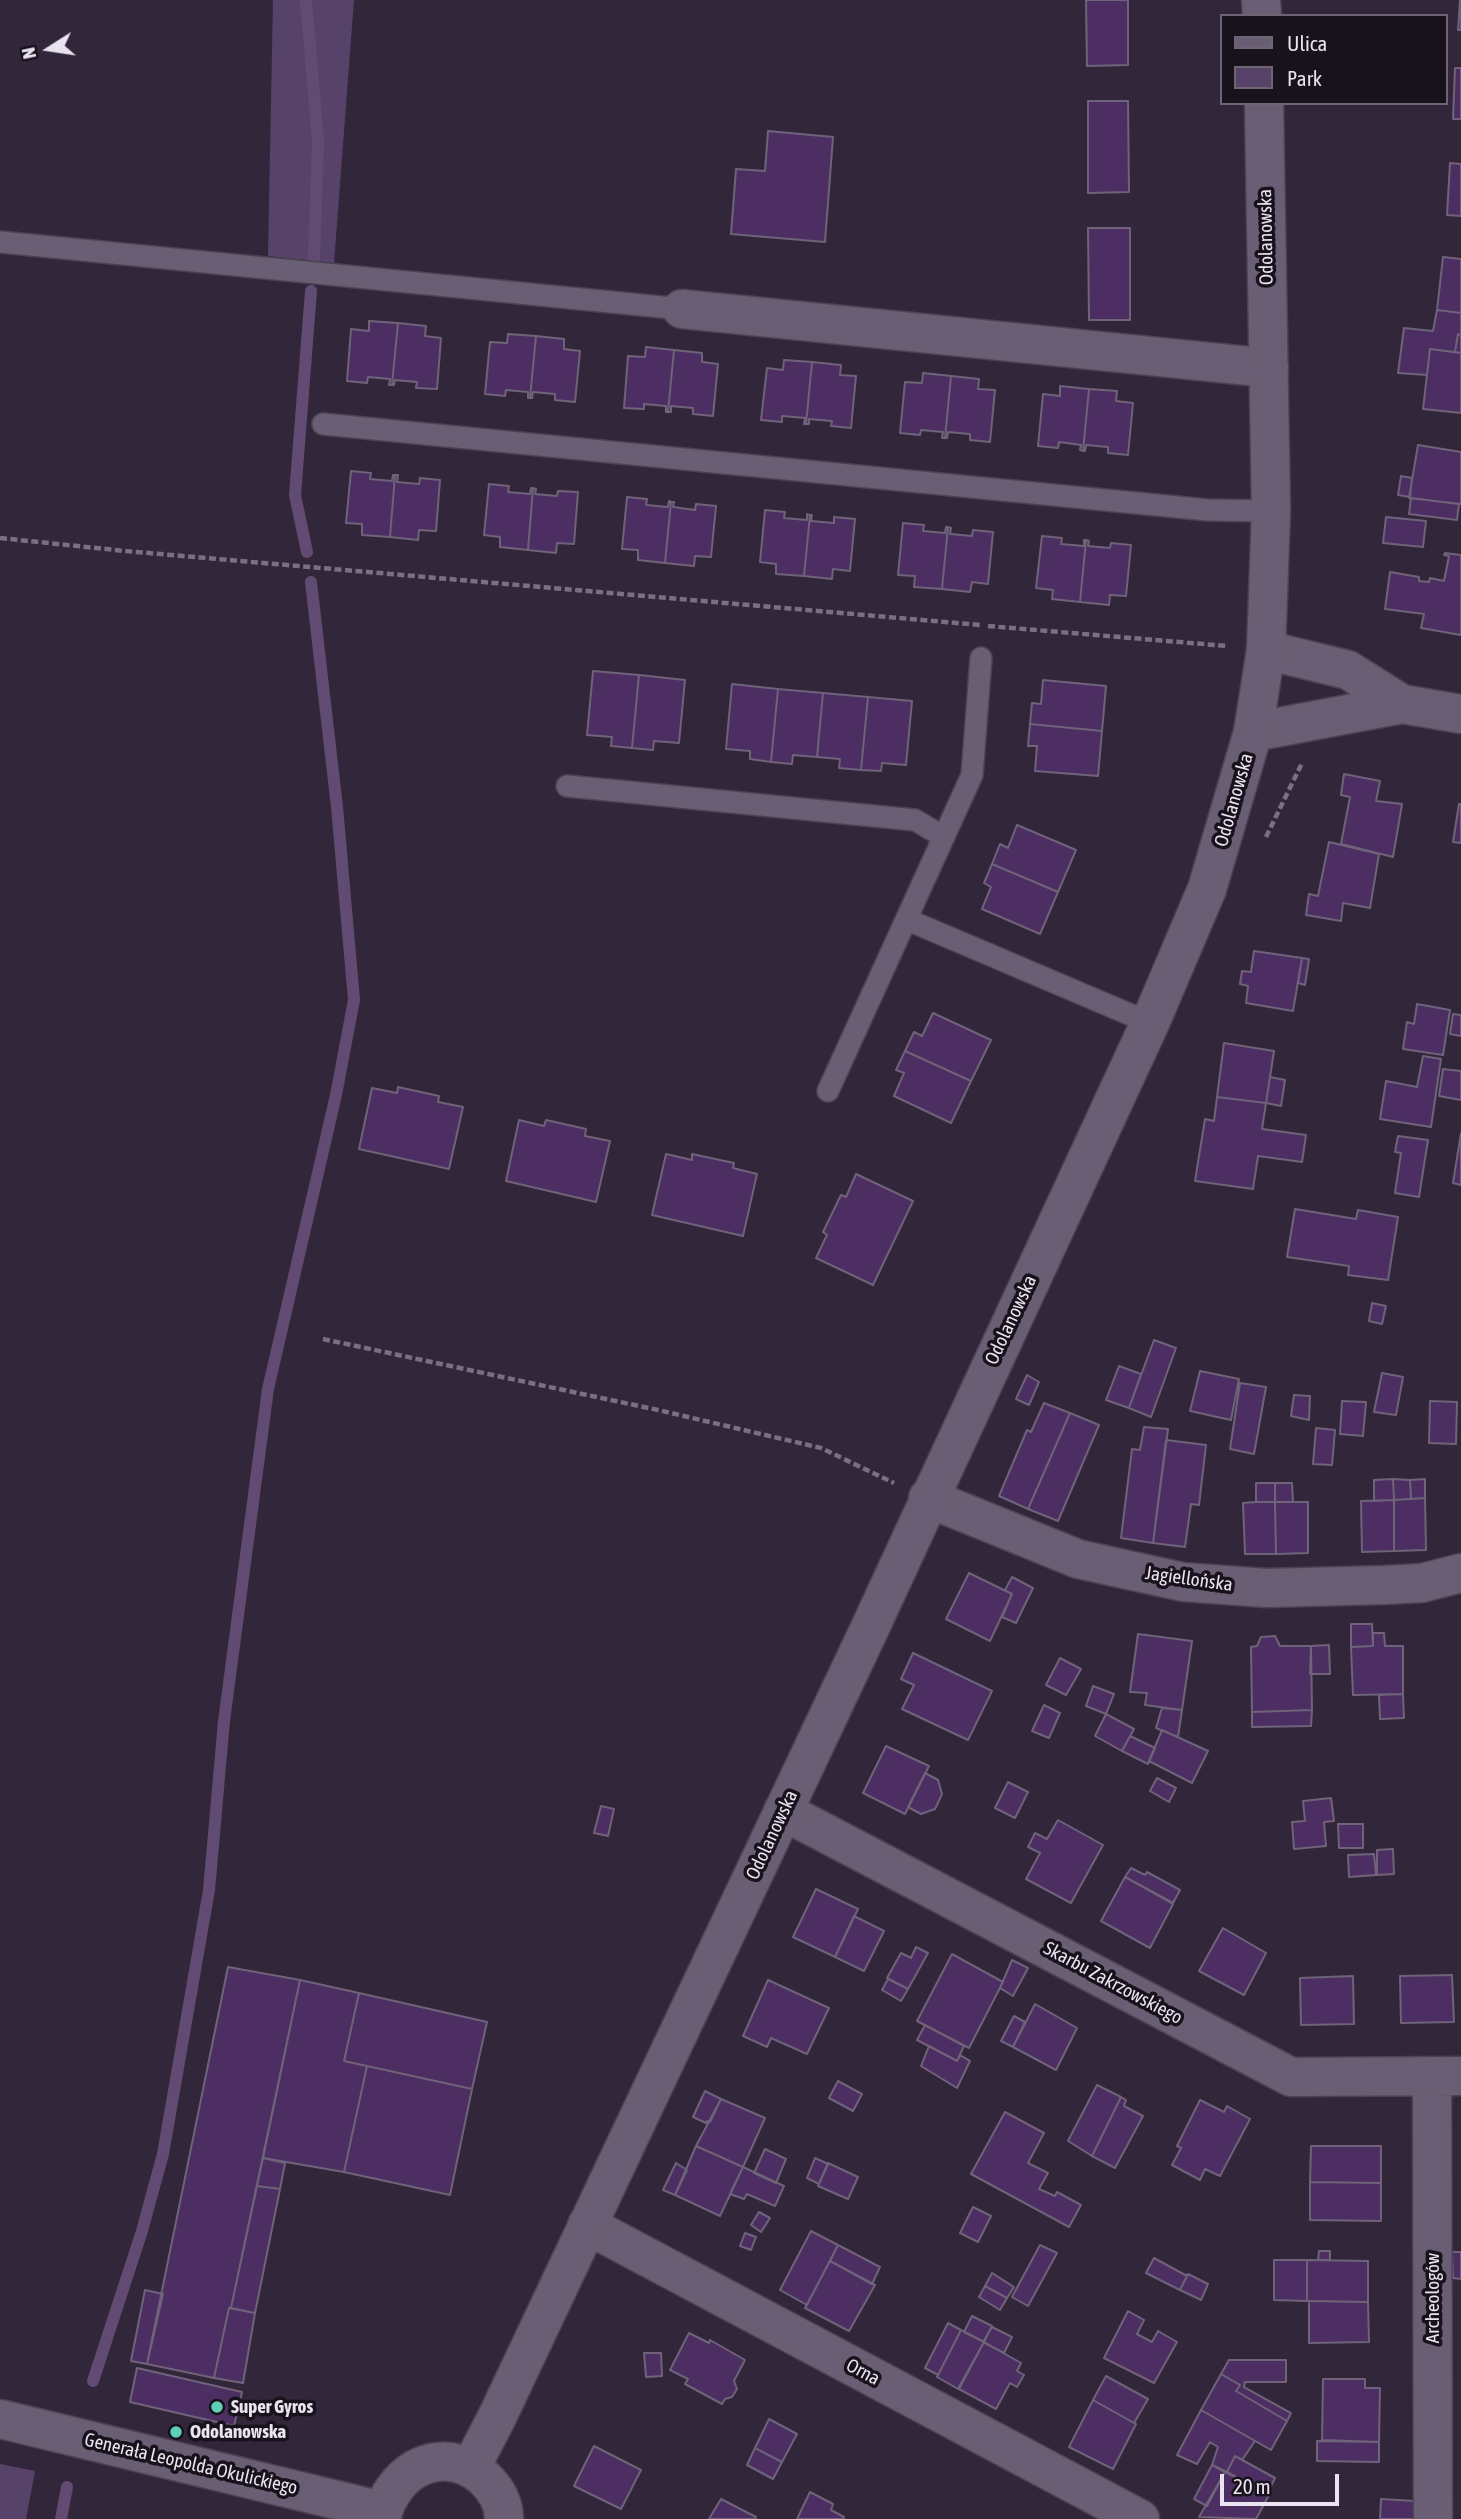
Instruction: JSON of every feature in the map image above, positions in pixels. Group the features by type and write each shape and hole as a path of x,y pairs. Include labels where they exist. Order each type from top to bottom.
{"street":[{"name":"Odolanowska","path":"471,2467 783,1811 1150,1023 1207,890 1253,732 1266,650 1271,511 1264,105"},
{"path":"682,309 1269,368"},
{"path":"1266,650 1348,670 1402,704"},
{"path":"1253,732 1402,704 1461,713"},
{"name":"Jagiellońska","path":"928,1498 1079,1559 1183,1582 1266,1588 1384,1585 1422,1583 1461,1573"},
{"name":"Skarbu Zakrzowskiego","path":"783,1811 1291,2077 1446,2076"},
{"name":"Archeologów","path":"1433,2519 1447,2381 1446,2076"},
{"name":"Orna","path":"587,2224 1140,2519"},
{"name":"Generała Leopolda Okulickiego","path":"0,2419 382,2515 400,2480 422,2465 448,2461 471,2467"},
{"path":"471,2467 495,2488 504,2519"}],"lane":[{"path":"0,242 682,309"},
{"path":"323,424 1208,510 1271,511"},
{"path":"828,1091 972,775 981,657"},
{"path":"567,786 915,820 944,837"},
{"path":"908,920 1150,1023"}],"path":[{"path":"0,538 1266,650"},
{"path":"323,1339 658,1410 821,1448 928,1498"}],"green space":[{"path":"273,0 354,0 334,263 268,256"},
{"path":"0,2464 35,2471 26,2519 0,2519"}],"building":[{"path":"1086,0 1128,0 1128,65 1087,66"},
{"path":"1460,0 1461,30 1458,30"},
{"path":"1455,68 1461,68 1461,119 1453,119"},
{"path":"1088,101 1128,101 1129,192 1088,193"},
{"path":"768,131 833,137 825,242 731,234 736,169 765,171"},
{"path":"1450,163 1461,164 1461,216 1447,215"},
{"path":"1088,228 1130,228 1130,320 1089,320"},
{"path":"1443,257 1461,259 1461,313 1437,310"},
{"path":"1437,310 1461,313 1461,335 1458,334 1455,352 1430,349 1427,375 1398,373 1404,328 1433,331"},
{"path":"369,321 398,323 392,385 389,385 390,379 368,377 367,383 347,381 351,329 369,331"},
{"path":"398,323 426,326 425,336 441,338 437,389 416,388 417,382 395,380 392,385"},
{"path":"508,334 536,336 530,398 528,392 506,390 505,396 485,394 490,342 507,343"},
{"path":"1458,334 1461,335 1461,353 1455,352"},
{"path":"536,336 564,339 564,349 580,351 575,402 555,400 555,394 533,392 530,398"},
{"path":"646,347 674,350 668,412 666,406 644,404 644,409 624,408 628,356 645,357"},
{"path":"1430,349 1461,353 1461,413 1423,409"},
{"path":"674,350 702,353 702,362 718,364 713,416 693,414 693,408 671,406 671,412 668,412"},
{"path":"784,360 812,362 806,424 805,418 782,416 782,422 761,420 767,368 783,370"},
{"path":"812,362 841,365 840,375 856,376 851,428 831,426 832,421 809,419 809,424 806,424"},
{"path":"923,373 951,376 945,438 942,438 943,432 921,430 920,435 900,433 905,382 922,383"},
{"path":"951,376 979,379 978,389 995,390 990,442 970,440 970,434 948,432 945,438"},
{"path":"1060,386 1089,389 1083,451 1080,450 1081,445 1059,442 1058,448 1038,446 1043,394 1060,396"},
{"path":"1089,389 1117,391 1116,401 1133,403 1128,455 1108,453 1108,447 1086,445 1083,451"},
{"path":"1418,445 1461,452 1461,504 1409,498"},
{"path":"351,471 371,473 370,479 392,481 395,475 390,537 362,535 362,524 346,523"},
{"path":"395,475 398,475 397,482 419,484 420,478 440,480 436,531 419,530 418,540 390,537"},
{"path":"1401,476 1412,478 1410,497 1398,495"},
{"path":"489,484 509,486 508,492 530,494 533,488 528,550 500,547 500,537 484,535"},
{"path":"533,488 536,489 535,494 557,496 558,491 578,492 574,544 557,543 556,553 528,550"},
{"path":"627,497 647,499 646,505 668,507 669,501 671,502 665,563 638,560 638,550 622,549"},
{"path":"1411,498 1459,504 1457,520 1409,514"},
{"path":"671,502 674,502 673,507 695,510 696,504 716,506 711,557 695,556 694,566 665,563"},
{"path":"765,510 785,512 784,518 807,520 807,514 810,515 804,576 776,574 776,564 760,562"},
{"path":"810,515 811,521 834,523 834,517 855,519 850,571 833,569 832,579 804,576"},
{"path":"1386,517 1426,521 1423,547 1383,543"},
{"path":"903,523 924,525 923,531 945,533 948,527 942,589 914,587 915,576 898,575"},
{"path":"948,527 951,528 950,534 972,536 973,530 993,532 988,584 972,582 970,592 942,589"},
{"path":"1042,536 1062,538 1061,544 1084,546 1086,540 1080,602 1052,599 1053,590 1036,588"},
{"path":"1086,540 1089,541 1088,546 1110,548 1111,543 1131,545 1126,596 1110,595 1109,605 1080,602"},
{"path":"1444,555 1461,555 1461,635 1421,628 1424,614 1385,609 1390,572 1419,577 1419,581 1429,582 1430,578 1444,581 1449,556"},
{"path":"593,671 639,675 632,748 611,746 612,737 587,735"},
{"path":"639,675 685,680 679,743 654,741 653,750 632,748"},
{"path":"1043,680 1106,686 1102,731 1030,724 1032,703 1041,704"},
{"path":"732,684 778,689 771,762 750,759 750,751 726,749"},
{"path":"778,689 823,693 817,757 793,755 792,764 771,762"},
{"path":"823,693 868,697 861,770 839,768 840,759 817,757"},
{"path":"868,697 912,701 906,765 882,763 881,771 861,770"},
{"path":"1030,724 1102,731 1098,776 1035,771 1037,746 1028,746"},
{"path":"1344,774 1380,781 1376,801 1402,804 1393,857 1341,844 1350,797 1341,795"},
{"path":"1461,804 1461,843 1453,842"},
{"path":"1017,825 1076,850 1058,892 992,864 1000,844 1008,848"},
{"path":"1329,842 1379,854 1370,908 1343,903 1341,921 1306,915 1309,894 1318,896"},
{"path":"992,864 1058,892 1040,934 982,909 991,887 984,883"},
{"path":"1254,951 1302,958 1293,1011 1246,1003 1248,986 1240,984 1242,971 1251,972"},
{"path":"1302,958 1309,959 1305,985 1298,983"},
{"path":"1417,1004 1450,1010 1443,1055 1403,1049 1407,1022 1414,1024"},
{"path":"933,1013 991,1040 971,1081 905,1051 914,1032 922,1036"},
{"path":"1453,1014 1461,1015 1461,1036 1450,1034"},
{"path":"1224,1043 1274,1051 1266,1103 1217,1097"},
{"path":"905,1051 971,1081 951,1123 894,1096 904,1073 896,1070"},
{"path":"1423,1056 1441,1059 1431,1127 1380,1119 1386,1081 1417,1087"},
{"path":"1443,1069 1461,1071 1461,1100 1439,1096"},
{"path":"1270,1077 1285,1080 1281,1106 1266,1103"},
{"path":"398,1087 439,1096 438,1102 463,1107 449,1169 359,1149 372,1088 397,1093"},
{"path":"1217,1097 1266,1103 1262,1129 1306,1135 1302,1162 1258,1156 1253,1189 1195,1181 1205,1119 1214,1121"},
{"path":"519,1120 544,1126 546,1120 586,1129 585,1136 610,1141 596,1202 506,1181"},
{"path":"1461,1133 1461,1185 1453,1183"},
{"path":"1398,1136 1428,1140 1419,1197 1395,1193 1401,1153 1395,1152"},
{"path":"666,1154 692,1160 692,1154 734,1163 733,1168 757,1174 743,1236 652,1215"},
{"path":"856,1174 913,1201 873,1285 816,1258 827,1235 823,1232 841,1195 846,1197"},
{"path":"1295,1209 1356,1219 1358,1210 1398,1217 1388,1280 1348,1275 1349,1266 1287,1257"},
{"path":"1372,1303 1386,1306 1382,1324 1369,1321"},
{"path":"1154,1340 1176,1348 1151,1417 1129,1408"},
{"path":"1119,1366 1141,1374 1129,1408 1106,1400"},
{"path":"1200,1371 1239,1379 1231,1420 1190,1411"},
{"path":"1382,1373 1403,1377 1396,1415 1374,1412"},
{"path":"1027,1375 1039,1382 1029,1405 1016,1399"},
{"path":"1240,1383 1266,1387 1254,1454 1230,1449"},
{"path":"1294,1395 1310,1396 1309,1420 1291,1416"},
{"path":"1342,1401 1366,1402 1363,1436 1340,1434"},
{"path":"1430,1401 1457,1402 1456,1444 1429,1443"},
{"path":"1044,1403 1070,1413 1028,1509 999,1496 1027,1430 1031,1432"},
{"path":"1070,1413 1099,1425 1058,1521 1028,1509"},
{"path":"1144,1427 1168,1429 1153,1543 1121,1538 1132,1449 1140,1450"},
{"path":"1316,1428 1335,1430 1332,1465 1313,1464"},
{"path":"1166,1440 1206,1445 1199,1505 1191,1504 1185,1547 1153,1543"},
{"path":"1393,1479 1410,1480 1411,1499 1394,1500"},
{"path":"1393,1479 1394,1500 1374,1501 1374,1480"},
{"path":"1425,1479 1425,1498 1411,1499 1410,1480"},
{"path":"1256,1483 1275,1483 1275,1502 1256,1502"},
{"path":"1275,1483 1292,1483 1293,1502 1275,1502"},
{"path":"1425,1498 1426,1550 1394,1551 1394,1500"},
{"path":"1394,1500 1394,1551 1362,1552 1361,1501"},
{"path":"1275,1502 1276,1554 1245,1554 1243,1503"},
{"path":"1275,1502 1308,1502 1308,1553 1276,1554"},
{"path":"969,1573 1012,1594 990,1641 946,1619"},
{"path":"1012,1577 1033,1588 1016,1623 1002,1617 1012,1594 1005,1590"},
{"path":"1351,1624 1372,1624 1373,1646 1351,1647"},
{"path":"1373,1633 1384,1633 1385,1646 1403,1646 1403,1694 1353,1695 1351,1647 1373,1646"},
{"path":"1138,1634 1192,1641 1182,1710 1145,1705 1147,1693 1130,1692"},
{"path":"1275,1636 1280,1646 1311,1646 1312,1710 1252,1712 1251,1647 1257,1646 1261,1637"},
{"path":"1329,1645 1330,1674 1310,1674 1311,1646"},
{"path":"913,1653 992,1691 968,1740 902,1709 914,1685 901,1679"},
{"path":"1060,1658 1081,1669 1066,1695 1046,1685"},
{"path":"1093,1686 1114,1694 1106,1714 1086,1706"},
{"path":"1403,1694 1404,1718 1380,1719 1379,1695"},
{"path":"1044,1705 1060,1713 1049,1738 1032,1731"},
{"path":"1162,1708 1182,1710 1178,1737 1156,1728"},
{"path":"1312,1710 1311,1726 1252,1727 1252,1712"},
{"path":"1106,1714 1134,1729 1122,1751 1095,1736"},
{"path":"1162,1730 1208,1751 1192,1783 1149,1761"},
{"path":"1130,1736 1155,1748 1148,1764 1122,1751"},
{"path":"886,1746 929,1766 905,1814 863,1793"},
{"path":"925,1773 938,1780 942,1794 935,1809 921,1814 908,1807"},
{"path":"1157,1778 1176,1788 1169,1802 1150,1791"},
{"path":"1008,1782 1028,1792 1015,1818 995,1808"},
{"path":"1331,1798 1334,1821 1324,1822 1326,1846 1294,1849 1292,1822 1305,1821 1303,1801"},
{"path":"601,1806 614,1809 608,1836 594,1833"},
{"path":"1058,1820 1103,1845 1071,1903 1026,1879 1040,1853 1028,1847 1035,1833 1047,1839"},
{"path":"1338,1824 1363,1824 1363,1848 1339,1848"},
{"path":"1393,1849 1394,1874 1377,1875 1377,1850"},
{"path":"1374,1854 1376,1875 1349,1877 1348,1855"},
{"path":"1131,1868 1145,1875 1147,1872 1180,1890 1173,1903 1125,1877"},
{"path":"1125,1877 1173,1904 1150,1948 1101,1921"},
{"path":"816,1889 858,1909 835,1957 793,1937"},
{"path":"854,1916 884,1931 864,1971 835,1957"},
{"path":"1223,1928 1266,1953 1244,1995 1199,1971"},
{"path":"916,1947 928,1953 908,1989 887,1978 901,1953 911,1958"},
{"path":"952,1954 1003,1982 969,2048 917,2021"},
{"path":"1012,1960 1028,1968 1013,1996 1000,1988"},
{"path":"228,1967 300,1980 214,2378 147,2364"},
{"path":"1452,1975 1454,2022 1401,2023 1400,1976"},
{"path":"1353,1976 1354,2024 1301,2025 1300,1978"},
{"path":"888,1979 908,1989 901,2001 882,1990"},
{"path":"300,1980 359,1993 344,2061 367,2066 344,2172 263,2158"},
{"path":"768,1980 829,2008 807,2054 771,2038 767,2047 743,2036"},
{"path":"359,1993 487,2022 472,2089 344,2061"},
{"path":"1035,2004 1077,2028 1056,2070 1013,2047"},
{"path":"1014,2016 1025,2022 1013,2047 1001,2041"},
{"path":"925,2025 964,2046 957,2061 917,2040"},
{"path":"929,2046 957,2061 960,2055 970,2061 957,2088 921,2066"},
{"path":"367,2066 472,2089 450,2195 344,2172"},
{"path":"838,2081 862,2094 853,2111 829,2098"},
{"path":"1097,2085 1121,2097 1092,2156 1068,2141"},
{"path":"705,2091 721,2099 710,2122 706,2123 693,2117"},
{"path":"1121,2097 1126,2100 1124,2106 1143,2116 1115,2168 1092,2156"},
{"path":"721,2099 765,2118 743,2167 696,2146"},
{"path":"1200,2100 1224,2112 1227,2106 1250,2119 1220,2176 1205,2169 1200,2180 1172,2165 1181,2148 1177,2146"},
{"path":"1005,2112 1044,2133 1028,2163 1048,2173 1039,2189 1055,2196 1057,2192 1081,2205 1069,2227 971,2174"},
{"path":"696,2146 743,2167 720,2216 675,2195"},
{"path":"1311,2146 1381,2146 1381,2183 1310,2182"},
{"path":"765,2149 786,2159 776,2183 754,2173"},
{"path":"263,2158 285,2163 280,2189 257,2186"},
{"path":"815,2158 828,2164 819,2184 807,2178"},
{"path":"676,2163 687,2170 675,2195 663,2190"},
{"path":"828,2163 858,2177 848,2199 818,2186"},
{"path":"743,2167 784,2186 775,2206 747,2194 744,2199 730,2194"},
{"path":"1310,2182 1381,2183 1381,2221 1310,2220"},
{"path":"257,2186 280,2189 255,2313 231,2308"},
{"path":"973,2207 991,2216 978,2242 960,2233"},
{"path":"759,2212 770,2218 761,2232 751,2225"},
{"path":"811,2231 838,2245 807,2305 780,2290"},
{"path":"745,2233 756,2237 751,2250 740,2246"},
{"path":"838,2245 880,2267 872,2284 830,2261"},
{"path":"1040,2245 1057,2253 1028,2306 1012,2297"},
{"path":"1319,2251 1330,2251 1330,2260 1318,2260"},
{"path":"1452,2252 1461,2252 1461,2279 1453,2278"},
{"path":"1154,2258 1187,2276 1180,2290 1146,2273"},
{"path":"1274,2260 1307,2260 1307,2301 1274,2300"},
{"path":"1307,2260 1368,2261 1368,2302 1307,2301"},
{"path":"830,2261 875,2285 849,2331 805,2308"},
{"path":"992,2273 1014,2287 1007,2298 985,2286"},
{"path":"1188,2274 1208,2284 1201,2300 1180,2290"},
{"path":"985,2286 1007,2298 1000,2310 979,2297"},
{"path":"145,2290 163,2294 147,2364 131,2361"},
{"path":"1309,2301 1368,2302 1369,2342 1309,2343"},
{"path":"229,2308 255,2313 243,2383 214,2378"},
{"path":"1128,2311 1144,2320 1137,2334 1152,2342 1158,2331 1177,2342 1154,2383 1104,2358"},
{"path":"972,2316 992,2326 984,2342 964,2332"},
{"path":"948,2323 961,2330 938,2375 925,2368"},
{"path":"992,2327 1012,2337 1004,2353 983,2342"},
{"path":"961,2330 984,2342 958,2389 937,2377"},
{"path":"689,2333 709,2343 710,2340 745,2360 734,2381 737,2389 732,2397 725,2399 722,2404 685,2384 688,2379 670,2370"},
{"path":"984,2342 1021,2363 1017,2371 1024,2375 1017,2387 1010,2383 996,2409 959,2389"},
{"path":"644,2353 661,2353 662,2376 646,2377"},
{"path":"1229,2360 1286,2360 1286,2382 1245,2382 1244,2387 1291,2413 1287,2421 1236,2391 1240,2385 1221,2374"},
{"path":"137,2368 242,2392 234,2426 130,2402"},
{"path":"1221,2374 1240,2385 1236,2391 1287,2421 1271,2450 1201,2410"},
{"path":"1106,2376 1148,2399 1134,2423 1093,2400"},
{"path":"1323,2379 1365,2379 1365,2388 1380,2388 1379,2442 1322,2440"},
{"path":"1093,2400 1136,2424 1113,2469 1069,2447"},
{"path":"1201,2410 1255,2441 1242,2460 1235,2456 1227,2472 1212,2465 1218,2447 1210,2442 1197,2464 1177,2455"},
{"path":"769,2419 797,2434 782,2462 755,2448"},
{"path":"1317,2441 1379,2442 1379,2462 1317,2461"},
{"path":"594,2446 641,2470 621,2509 574,2486"},
{"path":"755,2448 782,2462 773,2479 747,2465"},
{"path":"1235,2456 1275,2478 1267,2494 1227,2472"},
{"path":"1212,2465 1225,2472 1207,2506 1194,2499"},
{"path":"1225,2472 1269,2495 1256,2519 1199,2517"},
{"path":"810,2492 833,2504 831,2510 844,2517 843,2519 797,2519"},
{"path":"721,2499 756,2517 755,2519 709,2519"},
{"path":"1381,2499 1415,2501 1414,2519 1380,2519"}],"waterway":[{"path":"306,0 318,141 314,259"},
{"path":"307,552 295,495 311,291"},
{"path":"93,2381 142,2231 163,2154 209,1890 224,1721 268,1389 336,1095 354,1000 337,807 311,582"},
{"path":"61,2519 67,2487"}],"place":[{"name":"Super Gyros","path":"217,2407"},
{"name":"Odolanowska","path":"176,2432"}]}
